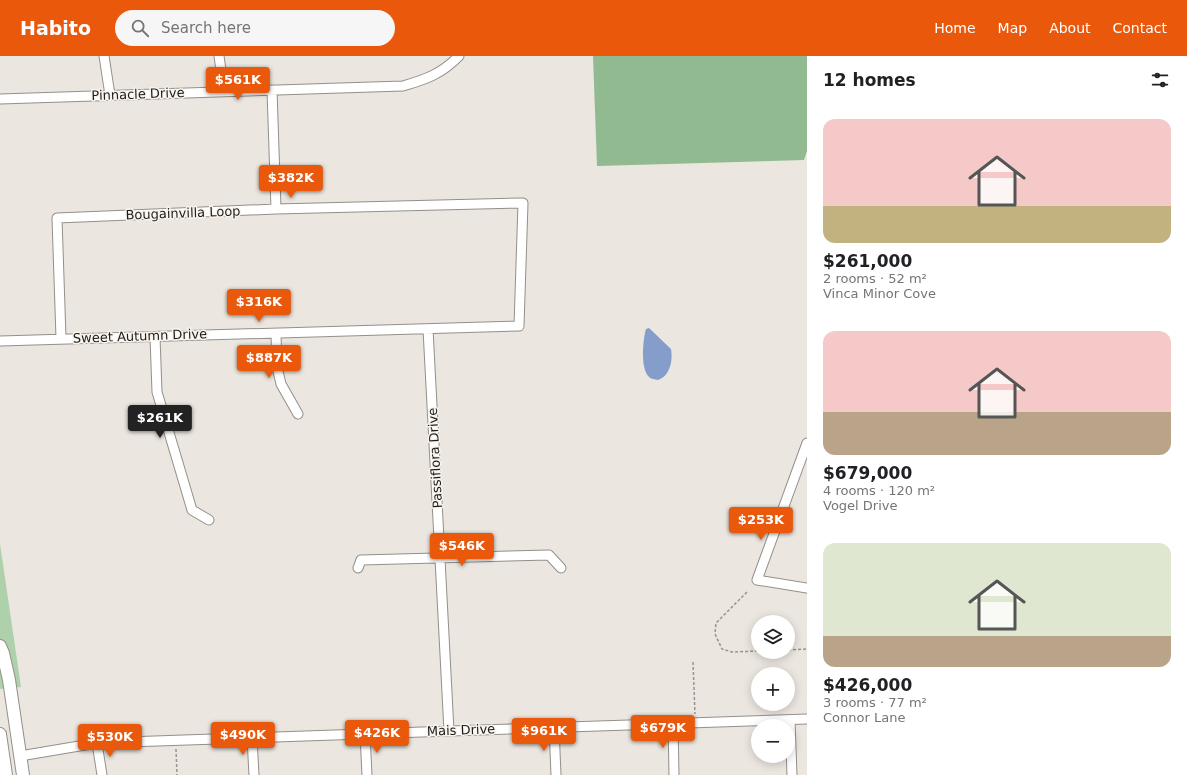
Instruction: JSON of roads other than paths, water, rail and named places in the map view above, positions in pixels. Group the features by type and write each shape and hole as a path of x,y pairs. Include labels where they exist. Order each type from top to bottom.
{"street":[{"path":"104,56 110,95"},
{"path":"218,56 224,91"},
{"name":"Pinnacle Drive","path":"0,99 403,86 425,80 444,71 459,56"},
{"path":"272,90 276,210"},
{"name":"Bougainvilla Loop","path":"61,338 57,218 523,203 519,326"},
{"name":"Sweet Autumn Drive","path":"0,341 61,338 276,334 519,326"},
{"name":"Passiflora Drive","path":"428,329 449,731"},
{"path":"276,334 277,367 281,384 298,414"},
{"path":"155,337 157,392 192,510 209,520"},
{"path":"807,443 757,580 807,588"},
{"path":"358,568 361,560 549,555 561,568"},
{"path":"0,646 9,680 23,775"},
{"name":"Mais Drive","path":"795,719 807,718"},
{"name":"Mais Drive","path":"20,756 97,743 751,721"},
{"path":"672,723 674,775"},
{"path":"554,727 556,775"},
{"path":"0,734 6,775"},
{"path":"366,734 367,775"},
{"path":"252,738 254,775"},
{"path":"97,743 102,775"},
{"path":"792,763 792,775"}],"water":[{"path":"649,328 671,349 672,358 670,368 662,378 658,380 649,377 644,367 644,339 646,329"}]}
